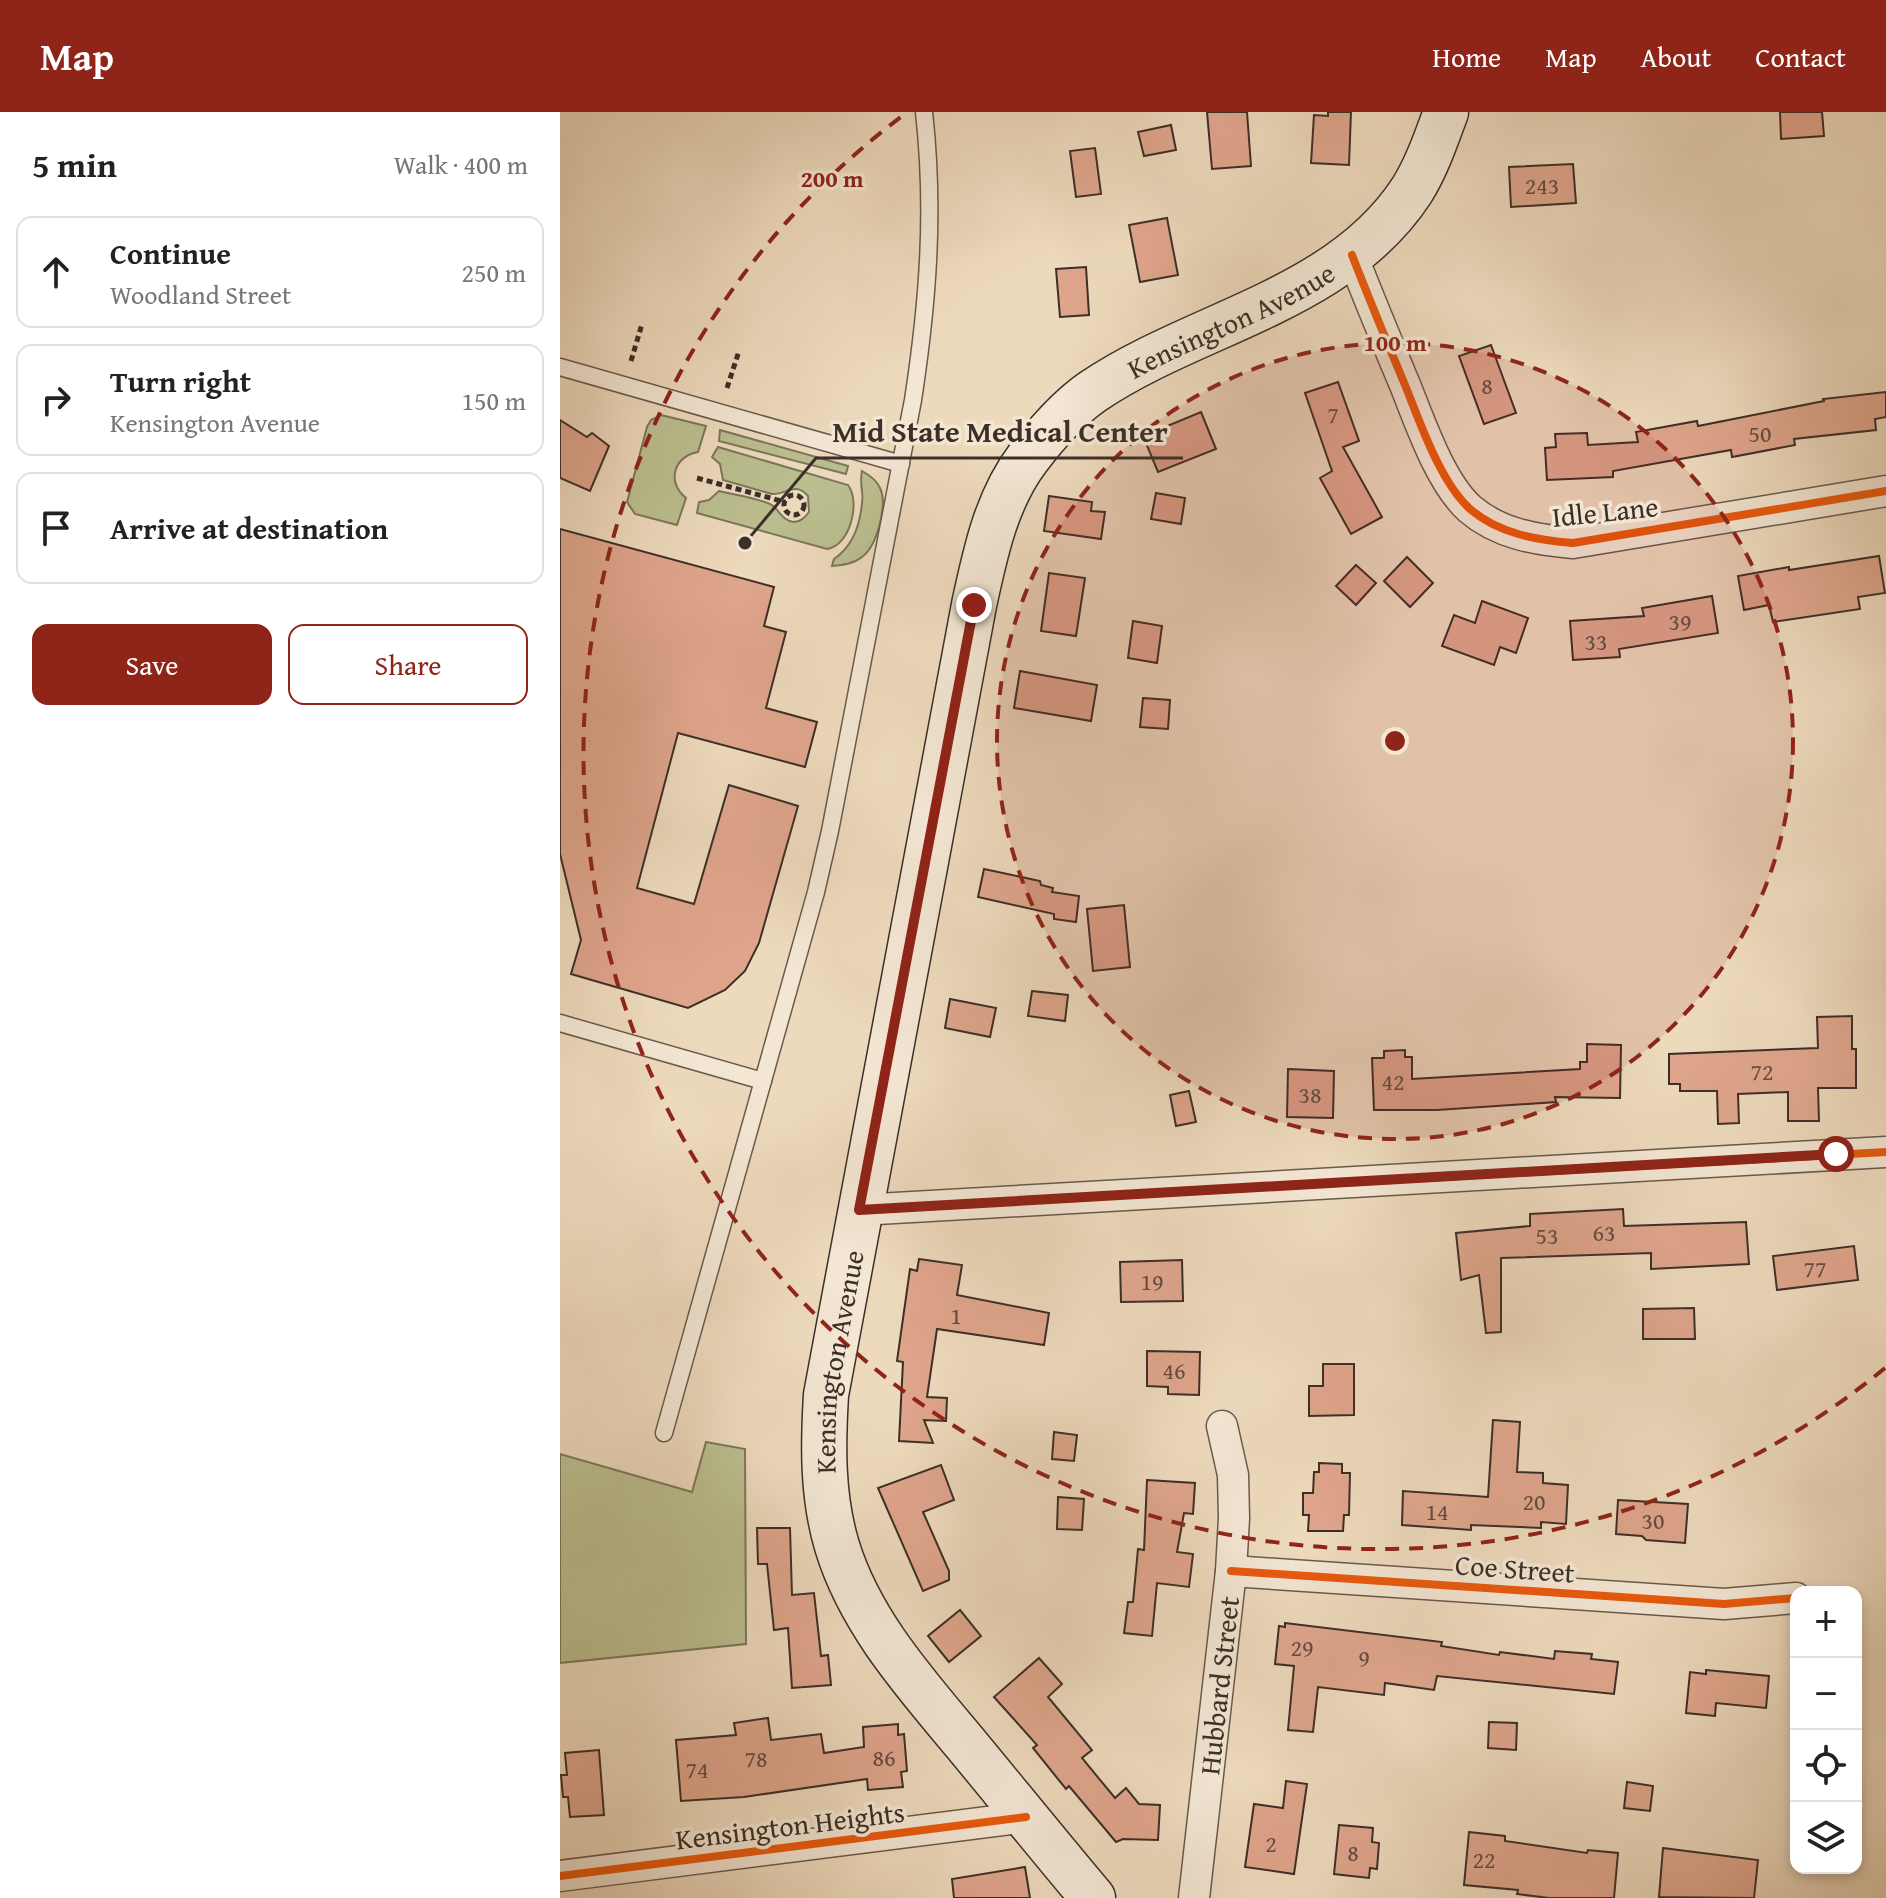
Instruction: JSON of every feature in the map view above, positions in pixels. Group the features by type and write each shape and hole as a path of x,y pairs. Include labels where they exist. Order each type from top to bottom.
{"main road":[{"name":"Kensington Avenue","path":"1093,1898 907,1673 878,1632 853,1587 837,1545 827,1498 823,1445 826,1395 974,605 987,546 1003,502 1026,460 1056,425 1089,394 1176,346 1310,282 1352,255 1382,228 1412,190 1432,151 1446,112"}],"street":[{"name":"Idle Lane","path":"1352,255 1429,445 1448,479 1470,508 1497,526 1532,539 1573,543 1817,500 1886,491"},
{"path":"859,1210 1886,1152"},
{"name":"Hubbard Street","path":"1194,1898 1231,1571 1233,1475 1222,1426"},
{"name":"Coe Street","path":"1231,1571 1724,1604 1790,1598"},
{"name":"Kensington Heights","path":"560,1876 1026,1817"}],"lane":[{"path":"664,1433 816,892 830,831 924,329 930,263 930,193 924,112"},
{"path":"560,367 901,464"},
{"path":"560,1023 763,1081"}],"path":[{"path":"631,361 642,324"},
{"path":"727,388 739,351"},
{"path":"697,478 785,502"},
{"path":"795,495 803,500 804,506 801,512 791,514 786,511 785,502 789,496 795,495"}],"green space":[{"path":"661,415 706,426 698,452 683,459 676,470 676,485 686,498 677,525 635,514 627,502 647,427 651,420"},
{"path":"720,430 848,466 846,474 719,441"},
{"path":"718,447 848,485 852,493 853,512 842,540 827,549 697,513 699,502 709,500 719,491 770,504 783,517 794,522 809,512 808,496 799,490 772,494 723,480 720,464 712,457"},
{"path":"862,471 880,488 883,504 880,525 862,557 851,563 832,566 857,527 861,511"},
{"path":"706,1442 745,1449 746,1644 560,1663 560,1454 692,1492"}],"building":[{"path":"1207,112 1247,112 1251,166 1212,169"},
{"path":"1328,112 1351,112 1349,165 1311,163 1314,115 1328,116"},
{"path":"1780,112 1822,112 1824,136 1781,139"},
{"path":"1171,125 1176,150 1144,156 1138,132"},
{"path":"1095,148 1101,194 1076,197 1070,151"},
{"path":"1573,164 1576,203 1511,207 1509,167"},
{"path":"1167,218 1178,275 1140,282 1129,225"},
{"path":"1086,267 1089,315 1060,317 1056,269"},
{"path":"1491,345 1516,413 1484,424 1459,356"},
{"path":"1338,382 1359,441 1343,447 1382,517 1351,534 1320,478 1332,471 1305,393"},
{"path":"1886,392 1886,417 1875,419 1876,430 1794,439 1795,445 1732,457 1731,450 1613,471 1613,477 1547,480 1545,448 1556,447 1555,434 1587,433 1588,445 1638,442 1636,432 1697,421 1698,426 1823,399"},
{"path":"1201,412 1216,449 1158,472 1143,436"},
{"path":"560,420 587,437 592,433 609,446 590,491 560,478"},
{"path":"1156,493 1185,498 1181,524 1151,519"},
{"path":"1049,496 1092,502 1091,511 1105,512 1101,539 1044,531"},
{"path":"560,529 774,587 764,626 786,632 766,708 817,722 805,767 678,733 637,888 694,904 729,785 798,806 759,943 745,971 725,990 688,1008 571,974 581,940 560,854"},
{"path":"1879,556 1885,593 1858,597 1860,609 1773,622 1769,605 1744,610 1738,576"},
{"path":"1407,557 1433,583 1410,607 1384,581"},
{"path":"1356,565 1376,583 1356,605 1336,586"},
{"path":"1049,573 1085,578 1076,636 1041,631"},
{"path":"1712,596 1718,633 1619,649 1620,657 1573,660 1570,621 1644,616 1642,608"},
{"path":"1482,601 1528,618 1516,653 1500,647 1494,665 1442,646 1454,615 1475,623"},
{"path":"1133,621 1162,626 1157,663 1128,658"},
{"path":"1020,671 1097,685 1091,721 1014,708"},
{"path":"1143,698 1170,700 1168,729 1140,727"},
{"path":"984,869 1040,881 1041,885 1053,888 1052,892 1079,896 1076,922 1054,919 1054,914 978,897"},
{"path":"1124,905 1130,967 1093,971 1087,909"},
{"path":"1032,991 1068,995 1065,1021 1028,1016"},
{"path":"950,999 996,1008 990,1037 945,1028"},
{"path":"1852,1016 1856,1088 1818,1088 1819,1121 1788,1121 1788,1092 1738,1094 1739,1123 1718,1124 1717,1091 1680,1091 1680,1084 1669,1084 1669,1054 1818,1048 1817,1017"},
{"path":"1587,1044 1621,1045 1620,1098 1555,1097 1556,1102 1437,1110 1374,1110 1372,1058 1384,1058 1384,1051 1405,1050 1405,1057 1412,1057 1412,1079 1580,1069 1580,1062 1587,1062"},
{"path":"1288,1069 1334,1071 1333,1118 1287,1117"},
{"path":"1189,1091 1196,1122 1176,1126 1170,1095"},
{"path":"1623,1209 1624,1226 1746,1222 1749,1264 1651,1269 1651,1253 1501,1258 1501,1332 1486,1333 1479,1275 1461,1280 1456,1233 1530,1226 1530,1214"},
{"path":"1854,1246 1858,1280 1777,1290 1773,1256"},
{"path":"919,1259 962,1265 957,1295 1049,1313 1044,1345 937,1329 927,1397 947,1398 946,1421 924,1420 933,1443 899,1441 903,1362 897,1361 910,1269 917,1271"},
{"path":"1182,1260 1183,1301 1121,1302 1120,1262"},
{"path":"1694,1308 1695,1339 1643,1339 1643,1309"},
{"path":"1147,1351 1200,1352 1199,1395 1168,1394 1168,1387 1147,1386"},
{"path":"1323,1364 1354,1364 1354,1415 1309,1416 1309,1386 1323,1386"},
{"path":"1493,1420 1520,1422 1517,1472 1543,1473 1543,1483 1568,1485 1566,1524 1541,1522 1541,1528 1471,1525 1471,1530 1402,1525 1403,1491 1488,1497"},
{"path":"1054,1432 1077,1435 1074,1461 1052,1459"},
{"path":"1319,1463 1342,1464 1342,1473 1350,1473 1349,1515 1344,1515 1343,1531 1308,1531 1309,1515 1303,1515 1303,1493 1313,1493 1314,1472 1319,1472"},
{"path":"941,1465 954,1500 923,1512 949,1571 949,1580 923,1591 878,1488"},
{"path":"1147,1480 1195,1483 1193,1514 1184,1513 1177,1552 1193,1554 1189,1587 1157,1583 1152,1636 1124,1633 1128,1602 1133,1602 1138,1549 1144,1550"},
{"path":"1058,1497 1084,1499 1082,1530 1057,1529"},
{"path":"1618,1500 1688,1504 1685,1543 1616,1534"},
{"path":"757,1528 790,1528 792,1595 814,1593 821,1656 828,1655 831,1685 792,1688 788,1628 774,1630 767,1564 758,1564"},
{"path":"960,1610 981,1636 949,1662 928,1636"},
{"path":"1285,1623 1442,1642 1441,1646 1499,1655 1500,1652 1554,1659 1555,1651 1592,1654 1591,1659 1618,1662 1614,1694 1437,1676 1434,1690 1385,1683 1384,1695 1318,1687 1313,1732 1288,1730 1294,1666 1275,1664 1279,1626 1285,1627"},
{"path":"1039,1658 1062,1684 1048,1697 1092,1750 1082,1758 1115,1798 1126,1788 1139,1804 1160,1805 1158,1840 1123,1839 1116,1842 1069,1786 1066,1789 1033,1748 1037,1745 994,1697"},
{"path":"1706,1670 1769,1676 1766,1708 1716,1703 1715,1716 1686,1713 1690,1672 1706,1674"},
{"path":"768,1718 771,1740 821,1734 824,1753 864,1747 863,1727 898,1724 898,1735 904,1734 907,1771 901,1772 903,1787 868,1790 867,1779 744,1797 681,1801 676,1740 736,1735 734,1723"},
{"path":"1489,1722 1517,1723 1516,1750 1488,1748"},
{"path":"599,1750 604,1815 570,1817 568,1797 563,1797 561,1775 567,1775 565,1753"},
{"path":"1286,1781 1307,1784 1294,1874 1245,1867 1254,1804 1283,1808"},
{"path":"1627,1782 1653,1786 1650,1811 1624,1808"},
{"path":"1339,1825 1373,1828 1372,1842 1379,1843 1377,1869 1370,1868 1369,1878 1334,1874"},
{"path":"1469,1832 1505,1836 1505,1841 1587,1853 1588,1850 1618,1853 1614,1898 1549,1898 1517,1894 1518,1890 1464,1885"},
{"path":"1663,1848 1758,1860 1754,1898 1659,1897"},
{"path":"1025,1867 1030,1898 954,1898 952,1879"}],"cycle path":[{"path":"1352,255 1440,468 1470,509 1506,530 1532,538 1573,543 1886,491"},
{"path":"859,1210 1886,1152"},
{"path":"1231,1571 1724,1604 1790,1598"},
{"path":"560,1876 1026,1817"}],"place":[{"name":"Mid State Medical Center","path":"745,543"}],"route":[{"path":"974,605 859,1210 1836,1154"}]}
